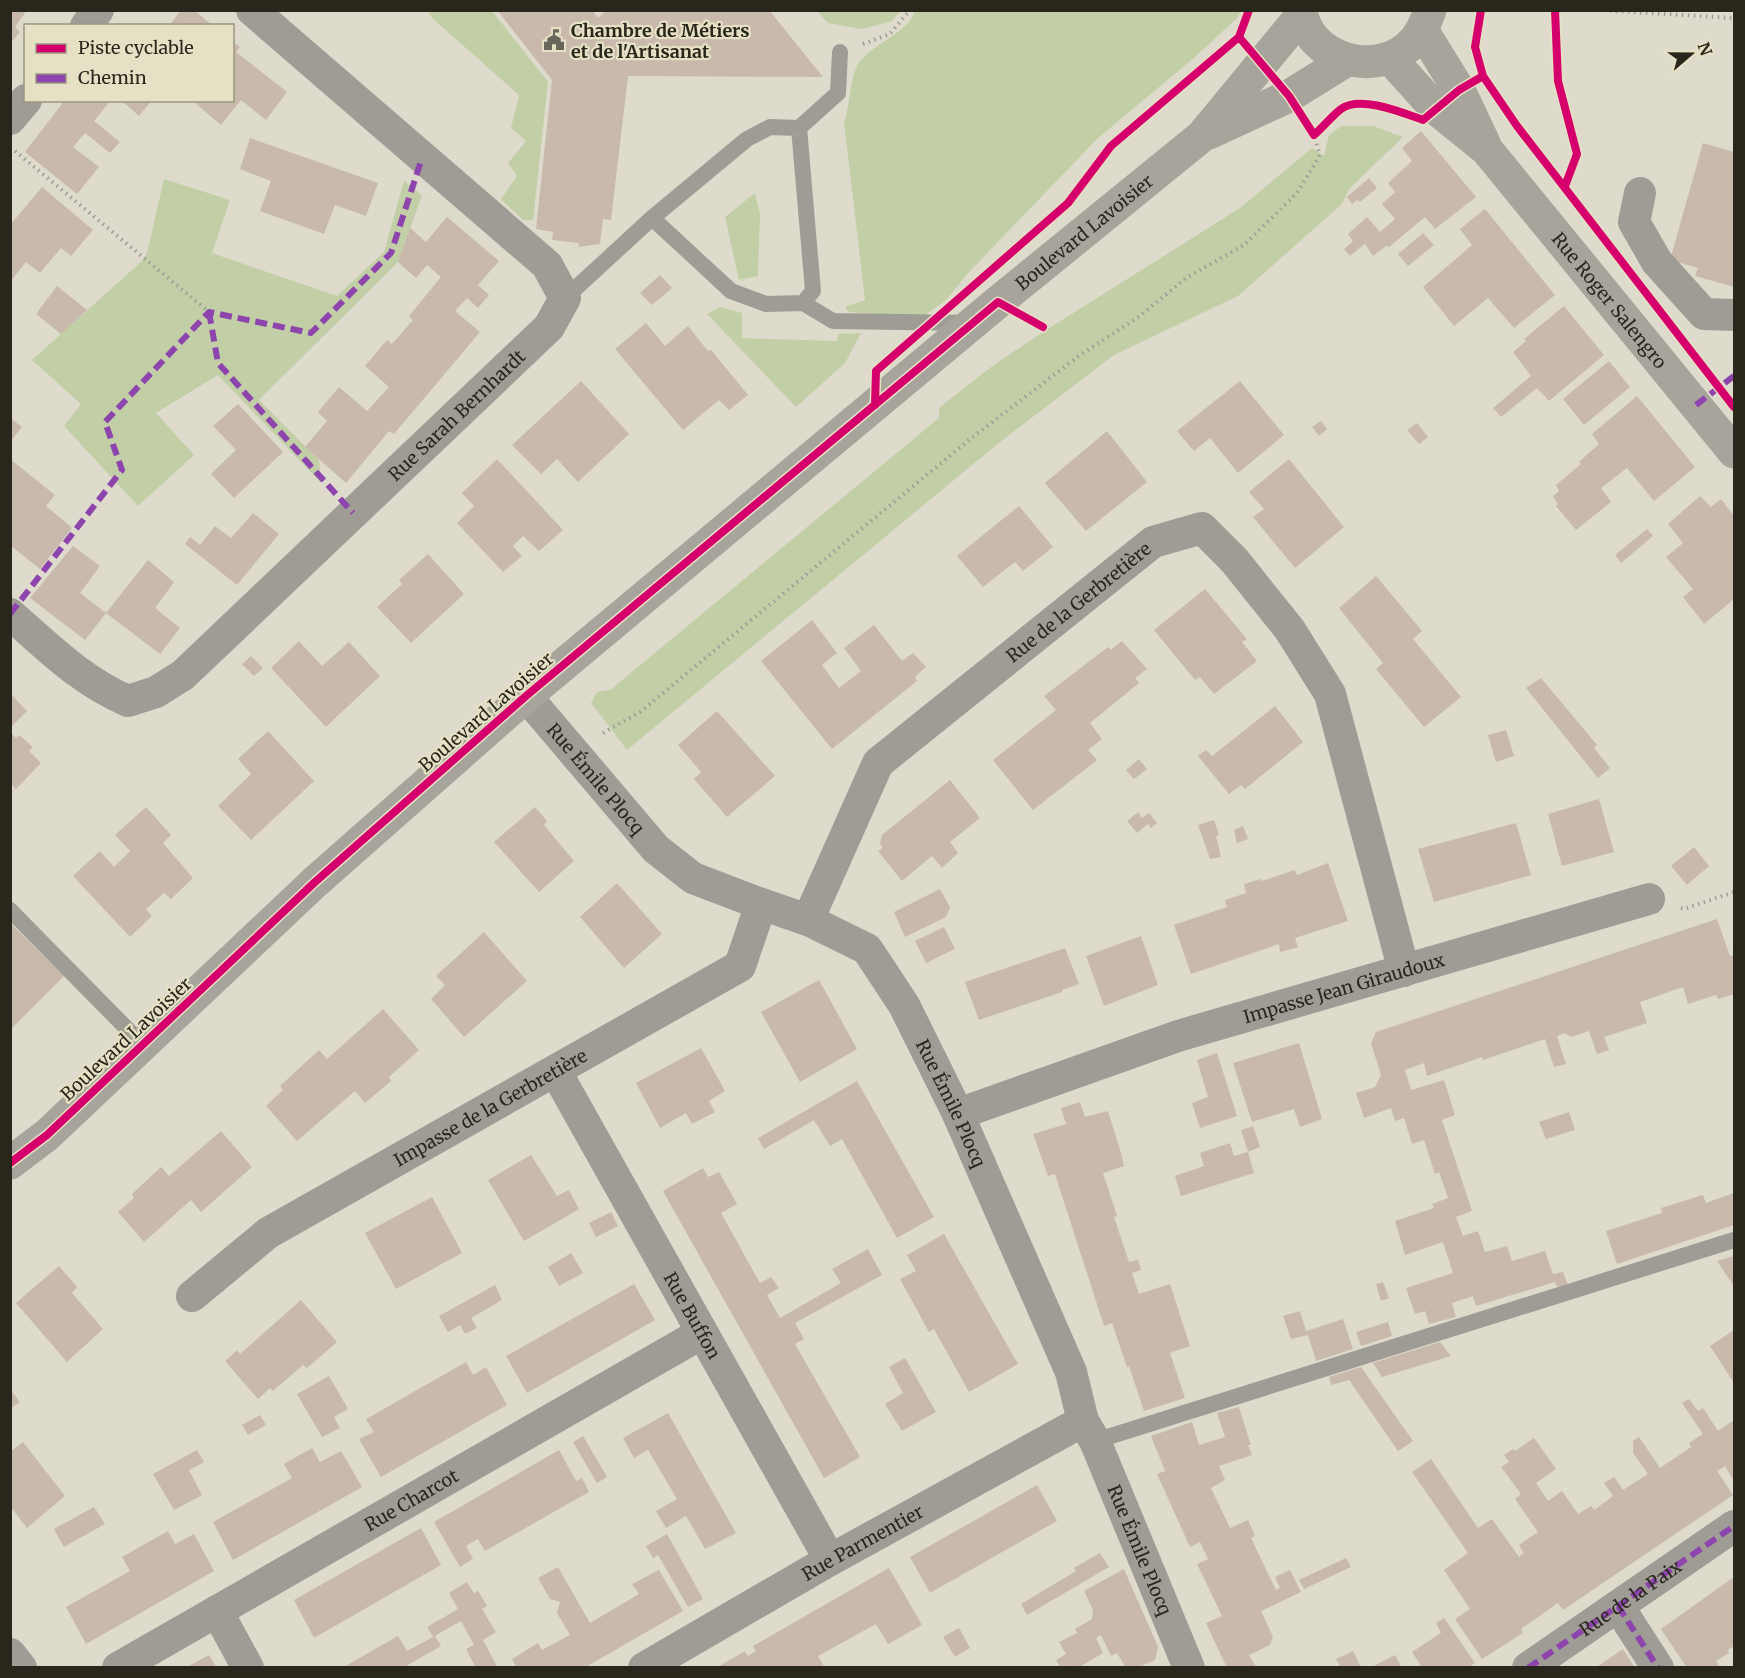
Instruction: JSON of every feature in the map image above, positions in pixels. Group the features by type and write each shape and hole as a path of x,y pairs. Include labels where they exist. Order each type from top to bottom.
{"main road":[{"path":"1301,13 1311,36 1327,51 1347,60 1369,63 1390,58 1408,47 1426,20"},
{"name":"Boulevard Lavoisier","path":"10,1179 47,1135 315,882 526,696 973,323 1202,136 1301,13"},
{"path":"1426,20 1487,150"},
{"path":"1390,58 1435,108 1487,150"},
{"name":"Boulevard Lavoisier","path":"1202,136 1289,96 1347,60"},
{"name":"Rue Roger Salengro","path":"1487,150 1734,452"},
{"name":"Boulevard Lavoisier","path":"10,1163 47,1135"}],"street":[{"path":"88,24 98,10"},
{"path":"252,10 547,265 565,298"},
{"path":"10,118 24,102"},
{"path":"1640,193 1634,222 1657,262 1704,314 1734,315"},
{"name":"Rue Sarah Bernhardt","path":"10,614 79,674 108,692 128,701 156,692 183,675 549,327 565,298"},
{"name":"Rue de la Gerbretière","path":"808,920 878,763 1154,542 1202,528 1234,560 1290,630 1330,694 1404,971"},
{"name":"Rue Émile Plocq","path":"526,696 656,849 693,878 808,920 867,949 904,1005 958,1114 1071,1372 1089,1431 1189,1668"},
{"name":"Impasse Jean Giraudoux","path":"958,1114 1178,1036 1649,899"},
{"name":"Impasse de la Gerbretière","path":"192,1296 268,1233 740,966 761,904"},
{"name":"Rue Buffon","path":"556,1072 830,1560"},
{"name":"Rue Charcot","path":"118,1668 702,1333"},
{"name":"Rue Parmentier","path":"644,1668 830,1560 1089,1431"},
{"name":"Rue de la Paix","path":"1528,1668 1734,1527"},
{"path":"1618,1606 1658,1668"},
{"path":"217,1611 248,1668"},
{"path":"10,1654 21,1668"}],"lane":[{"path":"565,298 652,218 747,139 770,127 799,128 838,93 840,52"},
{"path":"799,128 813,291 803,303"},
{"path":"652,218 730,291 766,304 803,303 833,321 973,323"},
{"path":"10,910 142,1044"},
{"path":"1089,1431 1734,1240"}],"path":[{"path":"840,52 890,34 910,10"},
{"path":"1598,10 1734,18"},
{"path":"571,751 640,712 969,440 1080,355 1140,316 1186,278 1244,245 1297,193 1320,155 1314,135 1289,96"},
{"path":"1314,135 1321,129"},
{"path":"10,147 209,312"},
{"path":"1649,899 1684,909 1734,892"}],"green space":[{"path":"428,11 492,11 548,82 533,220 523,220 501,199 517,176 508,163 526,141 511,128 519,95 432,18"},
{"path":"817,11 900,11 892,21 862,29 828,23"},
{"path":"915,11 1241,11 1237,18 1195,57 1098,138 969,272 946,300 922,317 848,312 845,307 865,300 844,122 852,81 861,60 905,26"},
{"path":"1341,126 1373,126 1403,137 1349,189 1342,204 1238,296 1114,355 1000,442 627,750 591,703 597,692 610,690 939,418 939,408 991,367 1240,208 1312,148 1324,156 1329,135"},
{"path":"164,179 230,200 212,253 337,296 384,252 404,181 422,195 398,262 259,400 319,460 321,483 218,375 156,413 194,455 138,506 64,426 81,404 32,360 142,261 147,253"},
{"path":"755,193 760,214 758,276 739,280 725,217"},
{"path":"720,307 742,313 742,338 837,341 838,334 861,333 845,363 796,407 707,314"}],"building":[{"path":"10,10 27,10 15,27 20,32 10,44"},
{"path":"181,10 194,10 211,24 170,24"},
{"path":"497,10 592,10 598,18 607,10 769,10 823,77 628,76 611,220 603,219 600,244 578,247 579,243 552,240 553,232 536,229 552,80"},
{"path":"234,42 240,47 236,52 287,92 266,120 241,100 221,125 195,103 234,102"},
{"path":"63,102 109,102 94,121 120,142 110,153 85,133 73,147 99,167 77,194 25,152"},
{"path":"123,102 150,102 139,116"},
{"path":"1421,131 1476,197 1435,229 1425,217 1389,247 1386,246 1373,256 1365,244 1350,256 1344,249 1353,241 1348,234 1367,217 1380,232 1395,219 1382,204 1395,192 1388,183 1412,161 1402,148"},
{"path":"250,138 378,183 366,216 335,205 324,234 260,211 271,181 240,169"},
{"path":"1703,143 1734,152 1734,287 1695,276 1698,268 1670,260"},
{"path":"1369,178 1377,188 1360,202 1357,200 1352,204 1347,197"},
{"path":"42,187 93,230 71,256 61,248 40,273 26,262 10,282 10,225"},
{"path":"1485,209 1555,295 1514,328 1488,298 1454,326 1423,287 1472,245 1460,229"},
{"path":"447,217 499,261 478,285 489,295 478,308 467,298 455,311 480,332 394,434 389,431 346,483 305,447 327,421 318,412 339,387 367,411 389,387 365,366 387,340 392,344 413,320 409,316 441,277 427,265 416,278 398,262 410,228 426,242"},
{"path":"1423,233 1434,245 1408,266 1398,254"},
{"path":"660,275 672,288 652,305 640,293"},
{"path":"57,286 87,310 61,334 36,314"},
{"path":"1564,306 1604,355 1549,401 1537,388 1501,417 1493,408 1531,376 1513,352 1526,341 1524,339"},
{"path":"646,323 665,346 688,326 748,395 729,410 719,400 683,430 615,349"},
{"path":"1609,361 1630,387 1584,425 1563,399"},
{"path":"581,381 629,434 578,482 557,459 541,474 512,445"},
{"path":"1240,381 1284,435 1238,473 1210,438 1194,451 1177,431"},
{"path":"1637,396 1695,467 1654,501 1627,468 1601,488 1611,502 1576,530 1556,506 1558,504 1553,496 1559,491 1556,485 1581,464 1579,462 1599,444 1592,434"},
{"path":"238,404 283,452 234,498 211,474 236,450 213,426"},
{"path":"10,418 22,427 10,442"},
{"path":"1321,421 1327,429 1319,436 1312,427"},
{"path":"1417,423 1428,437 1419,444 1407,430"},
{"path":"1107,431 1147,482 1086,531 1045,483"},
{"path":"10,459 55,495 46,506 72,528 40,569 10,545"},
{"path":"497,459 563,530 539,551 523,536 513,546 522,556 503,572 457,523 474,506 462,493"},
{"path":"1289,459 1344,527 1295,568 1253,517 1264,509 1249,492"},
{"path":"1700,496 1711,507 1721,499 1734,516 1734,599 1704,624 1683,597 1693,589 1666,557 1683,543 1668,524"},
{"path":"1019,506 1053,547 1023,571 1015,562 983,587 957,556"},
{"path":"253,513 279,534 237,585 185,544 190,537 200,545 215,526 231,538"},
{"path":"1647,529 1653,536 1621,563 1615,555"},
{"path":"73,546 100,566 80,593 106,613 85,640 30,598"},
{"path":"428,554 464,594 411,643 377,607 402,584 399,580"},
{"path":"148,560 174,582 155,608 180,628 160,654 106,613"},
{"path":"1376,576 1422,631 1413,639 1461,697 1424,727 1376,669 1383,663 1339,608"},
{"path":"1205,589 1247,639 1242,642 1257,661 1214,694 1200,677 1195,680 1154,630"},
{"path":"812,620 837,653 822,665 839,688 861,671 844,648 874,625 902,661 913,653 926,667 915,677 917,681 832,749 761,661"},
{"path":"299,641 322,666 349,642 380,676 326,727 271,668"},
{"path":"1122,641 1147,669 1135,678 1139,683 1090,723 1102,739 1088,750 1097,760 1033,810 993,760 1056,710 1044,696 1108,647 1111,650"},
{"path":"251,656 263,668 254,676 242,664"},
{"path":"1541,678 1597,745 1594,748 1610,768 1598,778 1526,688"},
{"path":"10,693 27,711 10,728"},
{"path":"1275,706 1303,742 1245,789 1241,785 1229,794 1198,756 1206,750 1212,756"},
{"path":"717,711 775,776 727,817 694,779 701,772 678,745"},
{"path":"1506,730 1514,756 1496,762 1488,735"},
{"path":"268,731 314,781 251,840 218,806 251,774 238,759"},
{"path":"10,732 16,738 19,735 33,747 29,751 41,763 16,789 10,783"},
{"path":"1139,759 1147,769 1134,779 1126,770"},
{"path":"950,780 980,818 950,842 958,853 942,868 932,856 902,881 878,851 883,848 880,844 882,835"},
{"path":"1599,799 1614,852 1562,866 1548,814"},
{"path":"146,807 171,835 163,843 193,878 171,899 164,893 146,909 152,916 130,937 73,876 100,851 114,867 130,851 115,835"},
{"path":"535,807 547,821 544,825 574,861 539,892 494,842"},
{"path":"1138,812 1142,818 1149,813 1157,823 1151,828 1148,824 1137,833 1127,821"},
{"path":"1214,820 1219,835 1216,836 1221,857 1210,859 1198,825"},
{"path":"1516,823 1531,875 1434,902 1418,849"},
{"path":"1243,826 1248,839 1237,843 1234,830"},
{"path":"1694,847 1709,866 1687,885 1671,866"},
{"path":"1328,863 1348,921 1295,938 1298,947 1280,952 1279,944 1191,974 1174,925 1227,907 1225,900 1246,893 1244,884 1261,879 1262,881 1295,870 1297,875"},
{"path":"617,883 662,934 624,968 580,917"},
{"path":"940,889 950,907 946,917 905,937 894,912"},
{"path":"1717,919 1730,956 1734,955 1734,994 1718,999 1716,995 1688,1004 1683,987 1640,1002 1647,1023 1604,1037 1609,1050 1597,1054 1589,1031 1572,1037 1564,1033 1557,1036 1566,1064 1554,1067 1545,1039 1427,1076 1424,1063 1405,1070 1411,1090 1444,1080 1455,1115 1442,1120 1472,1211 1456,1217 1463,1236 1478,1231 1485,1252 1507,1246 1512,1261 1545,1251 1553,1274 1563,1272 1568,1285 1557,1287 1555,1282 1476,1306 1473,1296 1452,1303 1456,1317 1429,1324 1425,1311 1415,1314 1406,1288 1453,1273 1443,1242 1405,1255 1395,1221 1434,1208 1432,1204 1448,1198 1439,1172 1435,1174 1424,1140 1412,1144 1404,1118 1395,1121 1391,1108 1364,1118 1356,1093 1375,1087 1381,1075 1371,1043 1376,1032"},
{"path":"10,923 64,976 10,1030"},
{"path":"944,927 955,949 926,963 915,941"},
{"path":"484,932 527,981 464,1037 431,999 445,985 436,976"},
{"path":"1141,936 1158,985 1104,1006 1086,956"},
{"path":"1065,948 1079,984 979,1020 965,982"},
{"path":"819,980 857,1049 800,1082 761,1012"},
{"path":"383,1009 419,1050 389,1077 391,1081 365,1103 355,1091 297,1141 266,1106 283,1090 280,1086 319,1050 327,1059"},
{"path":"1299,1043 1322,1119 1300,1127 1294,1109 1252,1122 1233,1063"},
{"path":"701,1048 725,1091 709,1101 715,1112 692,1124 686,1113 660,1128 636,1083"},
{"path":"1217,1053 1237,1116 1200,1128 1192,1103 1208,1097 1197,1060"},
{"path":"857,1081 934,1217 897,1238 842,1139 830,1146 814,1120 764,1149 758,1138"},
{"path":"1080,1102 1085,1117 1108,1111 1121,1153 1124,1166 1103,1173 1129,1262 1138,1260 1141,1270 1132,1273 1139,1294 1170,1284 1190,1346 1170,1353 1185,1398 1144,1411 1112,1323 1104,1326 1055,1174 1048,1176 1033,1134 1066,1124 1061,1108"},
{"path":"1569,1112 1575,1130 1546,1139 1539,1122"},
{"path":"1253,1126 1260,1147 1248,1152 1241,1130"},
{"path":"221,1131 252,1167 201,1212 191,1200 144,1242 118,1212 134,1198 132,1194 161,1167 169,1176"},
{"path":"1230,1143 1234,1156 1248,1152 1254,1173 1181,1196 1175,1176 1204,1166 1200,1153"},
{"path":"531,1155 557,1196 569,1190 579,1209 524,1241 488,1180"},
{"path":"703,1168 708,1177 719,1172 737,1204 721,1213 760,1283 771,1277 779,1288 767,1295 780,1318 841,1283 832,1269 868,1249 882,1275 795,1323 804,1339 795,1344 860,1457 824,1478 663,1191"},
{"path":"1734,1193 1734,1225 1617,1264 1606,1231 1662,1213 1661,1208 1703,1195 1706,1203"},
{"path":"432,1197 462,1253 396,1289 365,1233"},
{"path":"611,1212 618,1226 596,1237 589,1223"},
{"path":"944,1234 1018,1364 969,1392 934,1329 929,1332 900,1279 916,1271 907,1255"},
{"path":"571,1253 583,1273 559,1286 548,1267"},
{"path":"1734,1256 1734,1284 1733,1285 1717,1261"},
{"path":"59,1266 77,1287 72,1293 103,1329 67,1362 16,1303"},
{"path":"1383,1282 1389,1298 1381,1301 1376,1284"},
{"path":"634,1284 655,1320 527,1393 506,1356"},
{"path":"495,1285 502,1300 471,1318 477,1328 465,1334 460,1325 448,1332 439,1316"},
{"path":"301,1300 337,1342 307,1368 303,1365 273,1391 270,1388 258,1399 225,1361 237,1350 240,1354"},
{"path":"1300,1311 1306,1331 1343,1319 1353,1349 1316,1361 1308,1335 1291,1339 1283,1316"},
{"path":"1388,1322 1392,1336 1361,1346 1356,1332"},
{"path":"1734,1330 1734,1383 1710,1346"},
{"path":"1440,1342 1451,1356 1382,1377 1373,1363"},
{"path":"905,1358 936,1412 902,1431 885,1404 903,1393 889,1367"},
{"path":"466,1362 473,1375 486,1367 507,1405 381,1477 359,1439 374,1432 366,1419"},
{"path":"1361,1367 1413,1441 1398,1451 1349,1380 1331,1385 1329,1377"},
{"path":"329,1376 348,1409 334,1417 340,1428 322,1437 297,1394"},
{"path":"10,1389 20,1402 10,1409"},
{"path":"1689,1399 1698,1411 1703,1408 1718,1431 1734,1420 1734,1481 1725,1466 1717,1471 1733,1495 1563,1610 1558,1603 1521,1629 1523,1633 1482,1659 1455,1619 1470,1609 1444,1570 1468,1553 1412,1472 1431,1459 1478,1528 1492,1519 1519,1557 1524,1553 1519,1545 1538,1532 1515,1499 1521,1494 1501,1467 1509,1462 1504,1455 1513,1449 1515,1451 1534,1438 1556,1469 1536,1483 1548,1501 1562,1491 1578,1514 1591,1506 1594,1510 1613,1496 1604,1483 1614,1477 1623,1490 1648,1474 1633,1453 1633,1441 1639,1437 1660,1468 1691,1447 1689,1443 1703,1434 1682,1403"},
{"path":"1239,1407 1252,1455 1219,1466 1225,1480 1211,1488 1230,1528 1248,1520 1255,1536 1251,1538 1276,1590 1280,1588 1275,1577 1290,1570 1301,1592 1261,1611 1273,1637 1270,1645 1249,1655 1259,1668 1227,1668 1206,1623 1222,1616 1197,1564 1208,1559 1200,1542 1190,1547 1157,1474 1165,1471 1151,1436 1192,1422 1199,1445 1225,1437 1217,1413"},
{"path":"668,1413 736,1533 705,1549 686,1516 666,1528 656,1511 677,1499 648,1450 634,1458 623,1438"},
{"path":"260,1415 266,1425 248,1435 242,1425"},
{"path":"583,1436 607,1477 597,1483 573,1442"},
{"path":"23,1442 65,1496 27,1528 10,1506 10,1452"},
{"path":"312,1448 320,1462 341,1451 362,1487 233,1560 213,1522 292,1478 284,1464"},
{"path":"197,1450 204,1462 189,1470 202,1495 174,1510 153,1474"},
{"path":"559,1450 576,1481 582,1478 589,1492 485,1551 478,1539 466,1546 473,1559 460,1567 434,1522"},
{"path":"1037,1485 1057,1521 930,1593 910,1557"},
{"path":"94,1507 105,1524 64,1547 54,1529"},
{"path":"421,1528 441,1565 314,1638 294,1600"},
{"path":"168,1531 175,1544 194,1534 214,1571 86,1644 66,1607 130,1571 122,1557"},
{"path":"667,1534 703,1599 688,1607 658,1555 653,1558 646,1546"},
{"path":"1100,1553 1109,1567 1027,1615 1021,1604 1076,1571 1074,1568"},
{"path":"1346,1558 1351,1567 1304,1589 1299,1580"},
{"path":"558,1567 590,1623 639,1594 632,1584 659,1570 683,1611 584,1668 517,1668 512,1659 538,1643 542,1650 570,1635 557,1613 560,1602 550,1599 538,1578"},
{"path":"889,1568 922,1625 888,1644 876,1624 818,1656 825,1668 716,1668 745,1651 748,1656 756,1651 753,1646"},
{"path":"1124,1569 1158,1647 1155,1660 1137,1668 1126,1668 1117,1653 1111,1656 1101,1635 1096,1638 1103,1653 1078,1668 1072,1668 1071,1665 1061,1668 1056,1660 1066,1654 1059,1642 1077,1633 1075,1629 1092,1619 1093,1610 1084,1591"},
{"path":"1734,1577 1734,1646 1728,1650 1729,1653 1716,1661 1720,1668 1687,1668 1661,1629"},
{"path":"467,1582 474,1593 478,1591 487,1606 482,1609 496,1632 483,1640 498,1668 476,1668 466,1649 474,1645 461,1621 433,1637 427,1627 458,1609 449,1593"},
{"path":"1444,1618 1475,1663 1468,1668 1419,1668 1421,1666 1412,1652 1441,1633 1436,1623"},
{"path":"959,1628 970,1648 955,1657 943,1637"},
{"path":"398,1636 407,1651 435,1636 441,1646 403,1668 342,1668"},
{"path":"1623,1649 1635,1668 1595,1668"},
{"path":"1353,1651 1361,1668 1341,1668 1336,1659"},
{"path":"209,1655 217,1668 185,1668"},
{"path":"1395,1655 1402,1668 1370,1668"}],"marked path":[{"path":"10,614 122,470 105,422 209,312 311,333 391,253 422,158"},
{"path":"209,312 218,363 353,513"},
{"path":"1696,405 1734,376"},
{"path":"1528,1668 1734,1526"},
{"path":"1618,1606 1658,1668"}],"cycle path":[{"path":"875,405 876,371 1068,203 1111,146 1239,37 1249,10"},
{"path":"1481,10 1475,47 1483,76 1517,126 1734,407"},
{"path":"1555,10 1558,81 1577,154 1565,186"},
{"path":"1239,37 1289,96 1314,135 1341,109 1349,105 1370,104 1423,120 1459,90 1483,76"},
{"path":"10,1163 47,1135 315,882 526,696 998,302 1043,327"}],"place":[{"name":"Chambre de Métiers et de l'Artisanat","path":"554,40"}]}
